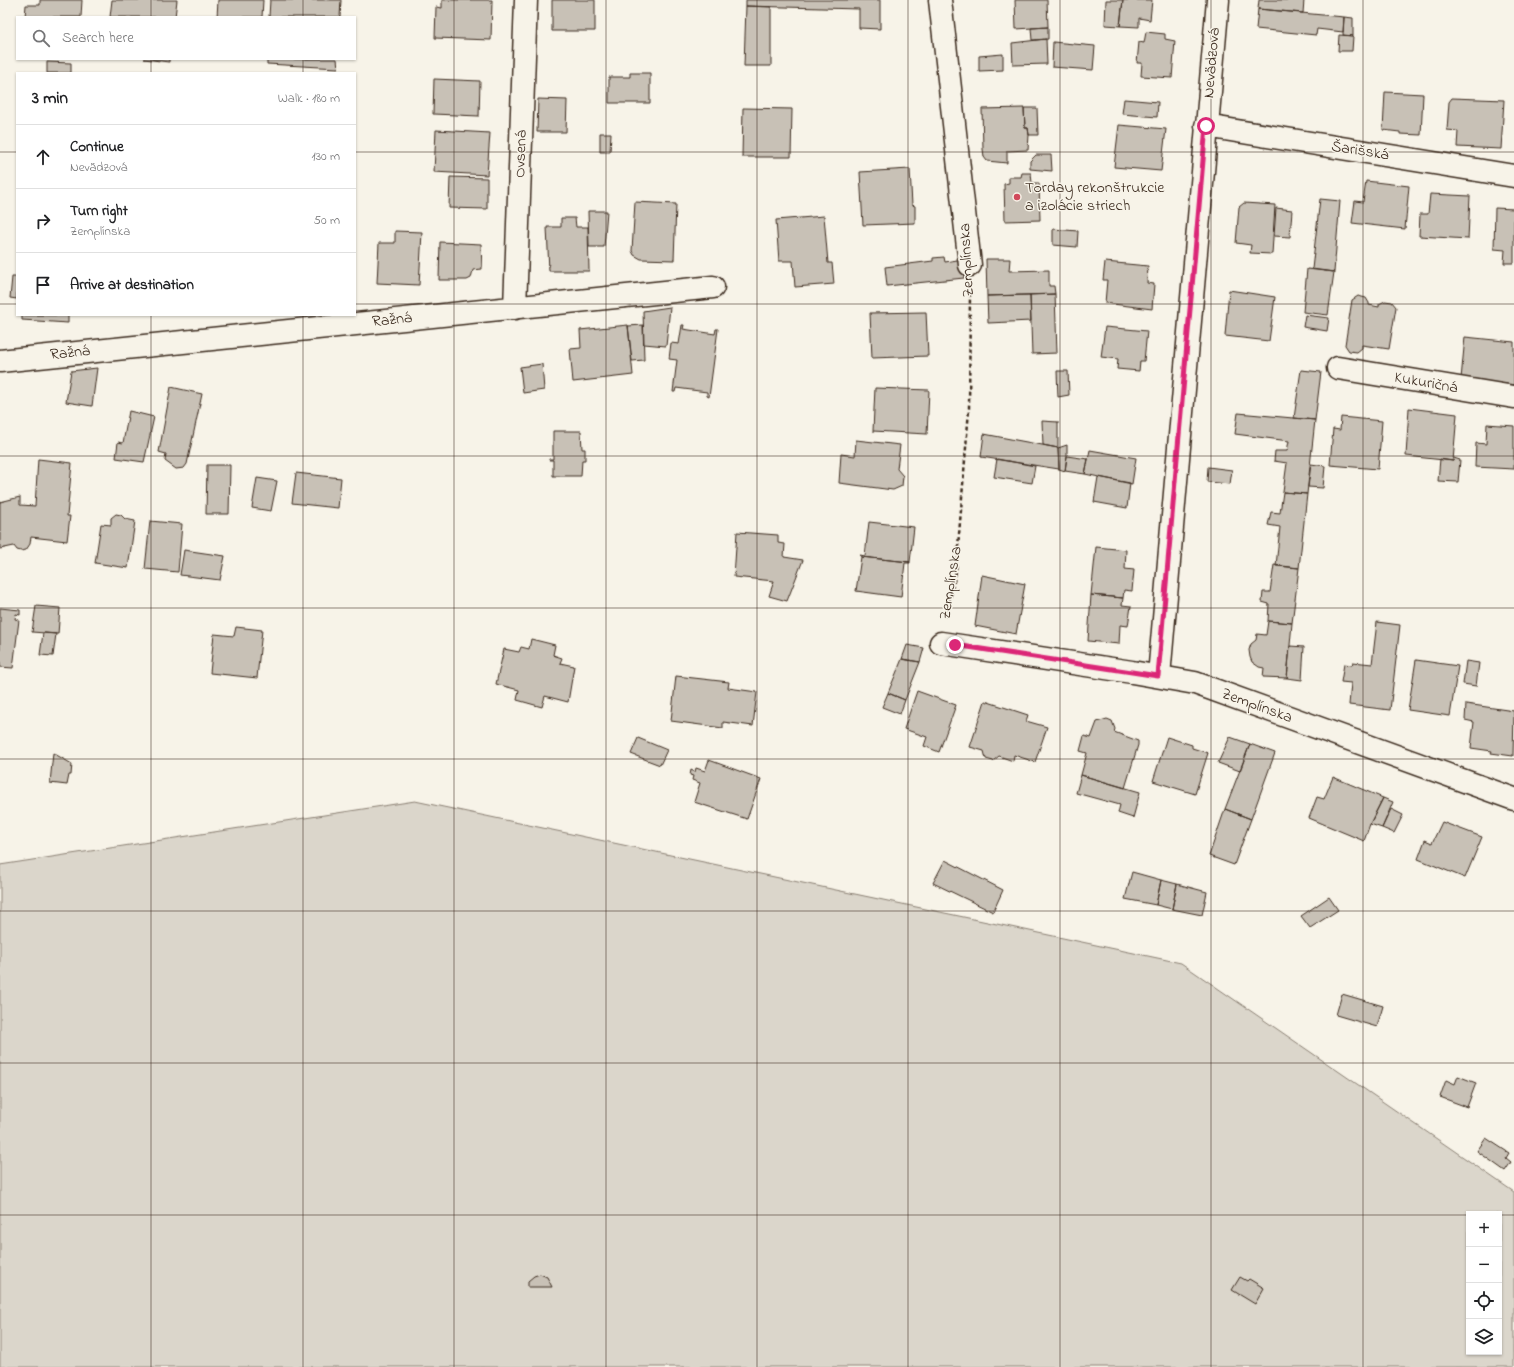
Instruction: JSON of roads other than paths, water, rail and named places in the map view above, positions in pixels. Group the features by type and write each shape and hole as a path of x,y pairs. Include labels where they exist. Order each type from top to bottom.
{"street":[{"name":"Ovsená","path":"515,308 526,0"},
{"name":"Zemplínska","path":"940,0 970,265"},
{"name":"Nevädzová","path":"1158,676 1218,0"},
{"name":"Šarišská","path":"1206,126 1514,176"},
{"name":"Ražná","path":"0,361 713,287"},
{"name":"Kukuričná","path":"1338,368 1514,398"},
{"name":"Zemplínska","path":"941,643 1195,683 1514,799"}],"place":[{"name":"Torday rekonštrukcie a izolácie striech","path":"1017,197"}]}
